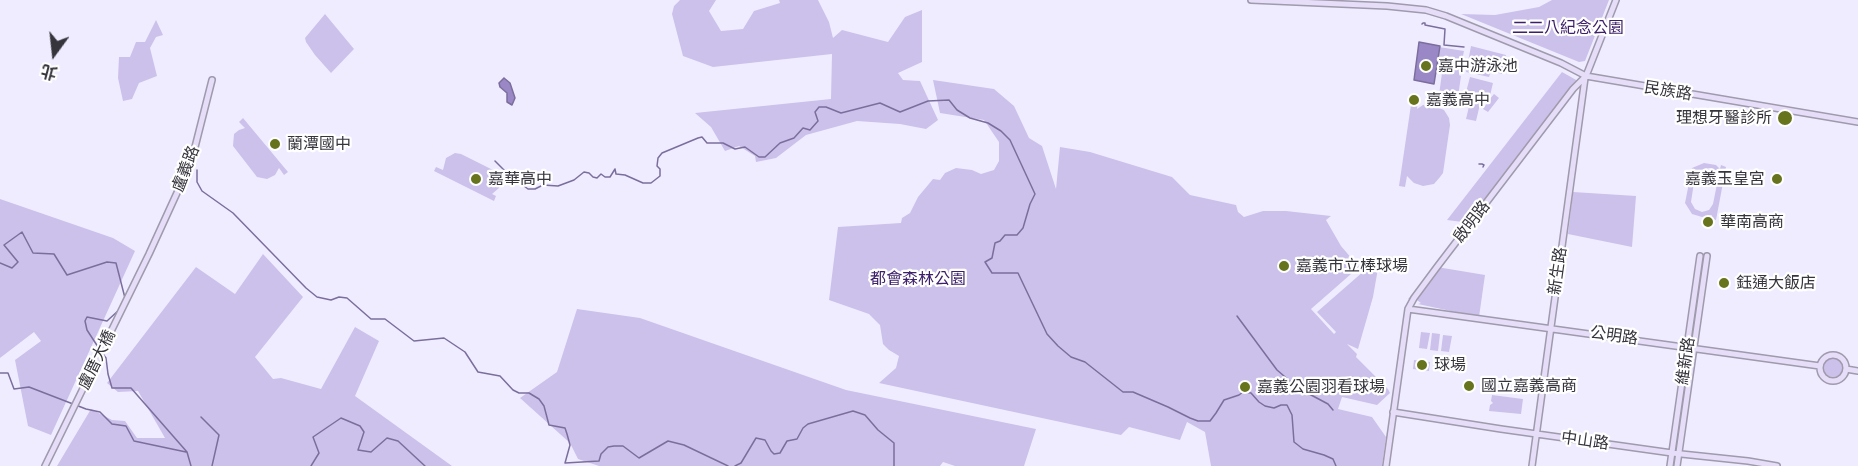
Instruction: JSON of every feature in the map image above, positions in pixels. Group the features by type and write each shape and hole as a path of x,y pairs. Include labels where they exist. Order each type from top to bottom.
{"street":[{"name":"民族路","path":"1251,0 1426,10 1551,59 1586,76 1858,122"},
{"name":"啟明路","path":"1386,466 1408,309 1557,110 1586,76 1616,0"},
{"name":"新生路","path":"1532,466 1586,76"},
{"name":"盧義路","path":"149,255 194,151 212,80"},
{"name":"盧厝大橋","path":"45,466 149,255"},
{"name":"維新路","path":"1677,466 1676,453 1704,256"},
{"name":"公明路","path":"1408,309 1820,366"},
{"name":"公明路","path":"1830,354 1836,355 1845,362 1846,369 1840,380 1832,381 1823,377 1820,366 1830,354"},
{"name":"公明路","path":"1846,369 1858,371"},
{"name":"中山路","path":"1393,412 1536,434 1777,466"},
{"name":"維新路","path":"1670,466 1676,453"}],"green space":[{"path":"680,0 716,0 709,11 721,31 743,29 754,11 780,3 779,0 818,0 829,22 833,38 842,30 888,42 905,17 922,10 922,62 898,73 903,80 920,81 938,120 926,129 900,124 857,121 806,135 776,158 756,162 755,156 739,146 725,151 711,127 695,113 831,99 832,54 713,67 683,56 672,14 674,6"},
{"name":"二二八紀念公園","path":"1552,0 1609,0 1585,61 1579,62 1461,14 1495,15 1539,7"},
{"path":"325,14 354,49 331,73 315,55 305,38"},
{"path":"156,20 163,35 156,37 150,48 157,76 139,83 132,99 123,101 118,78 119,57 130,57 136,42 145,42"},
{"path":"1471,46 1506,55 1502,74 1491,71 1489,77 1466,72"},
{"path":"1439,47 1464,51 1459,75 1461,76 1458,97 1439,95 1442,73 1436,72"},
{"path":"1562,72 1578,81 1470,223 1447,220"},
{"path":"1470,77 1493,83 1489,100 1494,94 1499,98 1488,112 1483,109 1488,102 1481,100 1476,121 1466,119 1471,98 1465,96"},
{"name":"都會森林公園","path":"933,80 994,89 1014,106 1029,138 1042,146 1056,189 1060,147 1090,152 1172,177 1190,195 1236,205 1238,212 1244,217 1263,211 1331,216 1326,220 1341,246 1359,267 1311,309 1334,334 1336,332 1317,312 1380,257 1373,297 1358,349 1347,344 1357,354 1356,357 1390,393 1377,405 1342,397 1338,409 1372,417 1386,437 1382,466 1211,466 1205,432 1187,422 1180,440 1129,427 1121,435 879,383 896,368 899,356 883,344 880,325 869,314 829,300 838,227 901,223 902,218 910,213 918,197 933,179 940,180 945,173 956,168 981,174 994,170 999,161 999,142 984,120 940,113"},
{"path":"1412,98 1418,99 1417,109 1429,104 1444,110 1450,125 1443,173 1434,184 1423,186 1414,183 1407,176 1405,187 1399,186"},
{"path":"243,118 288,172 284,175 279,168 275,175 267,179 257,177 233,146 234,134 245,128 239,122"},
{"path":"455,153 495,171 500,179 499,188 492,194 496,196 494,201 434,171 436,167 443,170 446,158"},
{"path":"1704,163 1716,165 1720,169 1721,165 1726,167 1716,220 1711,219 1712,215 1702,217 1692,214 1685,203 1692,168","holes":["1710,168 1716,172 1718,179 1713,204 1709,210 1702,212 1695,209 1691,202 1695,176 1699,170"]},
{"path":"1573,192 1636,196 1632,247 1568,234"},
{"path":"0,199 113,238 135,251 51,435 28,426 15,360 41,341 34,332 0,358"},
{"path":"263,254 303,297 255,357 273,379 281,378 321,389 355,327 379,341 355,396 452,466 57,466 91,409 112,420 125,421 137,438 165,438 138,391 118,392 107,383 196,267 235,294"},
{"path":"1437,267 1485,275 1479,317 1418,304 1421,303 1414,298 1413,301 1408,299"},
{"path":"577,309 640,318 846,390 1036,429 1024,466 955,466 943,462 940,466 599,466 578,459 570,443 520,398 557,372"},
{"name":"球場","path":"1421,332 1430,333 1427,349 1419,348"},
{"name":"球場","path":"1432,333 1440,334 1438,351 1430,350"},
{"name":"球場","path":"1443,335 1452,336 1449,352 1441,351"},
{"path":"1833,357 1840,360 1843,367 1840,374 1833,377 1826,374 1823,367 1826,360"},
{"name":"球場","path":"1414,360 1430,362 1429,371 1413,369"},
{"path":"1492,395 1523,399 1521,414 1489,411 1493,403"}],"shaded area":[{"name":"嘉中游泳池","path":"1419,42 1440,46 1434,84 1414,80"},
{"path":"504,78 510,83 515,98 512,105 507,102 507,93 500,87 499,83"}],"waterway":[{"path":"1422,24 1445,29 1444,45 1464,47"},
{"path":"495,161 514,180 523,178 524,186 528,189 535,189 543,185 558,186 574,180 584,172 597,178 601,174 610,177 615,169 616,174 625,175 643,183 651,183 660,176 660,169 657,166 658,158 662,153 698,138 702,137 707,143 723,143 735,149 745,147 759,157 765,157 780,143 794,138 803,128 810,130 818,121 815,112 819,107 826,107 841,113 880,103 900,112 928,101 949,100 957,110 970,118 988,123 1010,140 1035,194 1023,228 1017,235 1005,235 995,243 992,258 985,262 992,273 1018,273 1047,334 1058,346 1071,357 1085,362 1123,392 1133,392 1198,421 1210,421 1224,400 1243,392 1251,393 1265,406 1274,408 1287,405 1292,415 1294,442 1303,449 1333,459 1336,466"},
{"path":"1479,164 1484,165 1483,167"},
{"path":"197,170 197,182 202,191 233,213 317,297 331,300 339,297 347,298 371,319 385,319 414,341 444,338 465,352 478,372 500,376 513,390 519,393 529,393 539,399 544,406 549,425 565,428 570,445 565,463 599,461 601,454 608,447 614,446 623,446 639,458 668,441 684,445 728,466"},
{"path":"0,263 12,268 18,262 4,245 22,232 33,253 54,254 67,275 107,262 116,263 125,298"},
{"path":"100,350 87,330 85,321 87,317 107,321 119,310"},
{"path":"1237,316 1277,370 1298,388 1328,404 1333,410"},
{"path":"103,354 106,358 112,388 131,388 187,452 191,466"},
{"path":"0,373 8,373 14,389 29,387 86,409 100,412 112,424 126,426 134,441 186,452"},
{"path":"735,466 741,463 756,438 765,440 774,454 780,453 787,441 797,439 808,424 853,411 865,415 894,443 894,466"},
{"path":"201,417 219,435 212,466"},
{"path":"311,466 319,453 313,437 341,418 360,426 364,432 358,450 371,452 387,438 398,441 425,466"}],"place":[{"name":"嘉中游泳池","path":"1426,66"},
{"name":"嘉義高中","path":"1414,100"},
{"name":"理想牙醫診所","path":"1785,118"},
{"name":"蘭潭國中","path":"275,144"},
{"name":"嘉華高中","path":"476,179"},
{"name":"嘉義玉皇宮","path":"1777,179"},
{"name":"華南高商","path":"1708,222"},
{"name":"嘉義市立棒球場","path":"1284,266"},
{"name":"鈺通大飯店","path":"1724,283"},
{"name":"球場","path":"1422,365"},
{"name":"國立嘉義高商","path":"1469,386"},
{"name":"嘉義公園羽看球場","path":"1245,387"}]}
